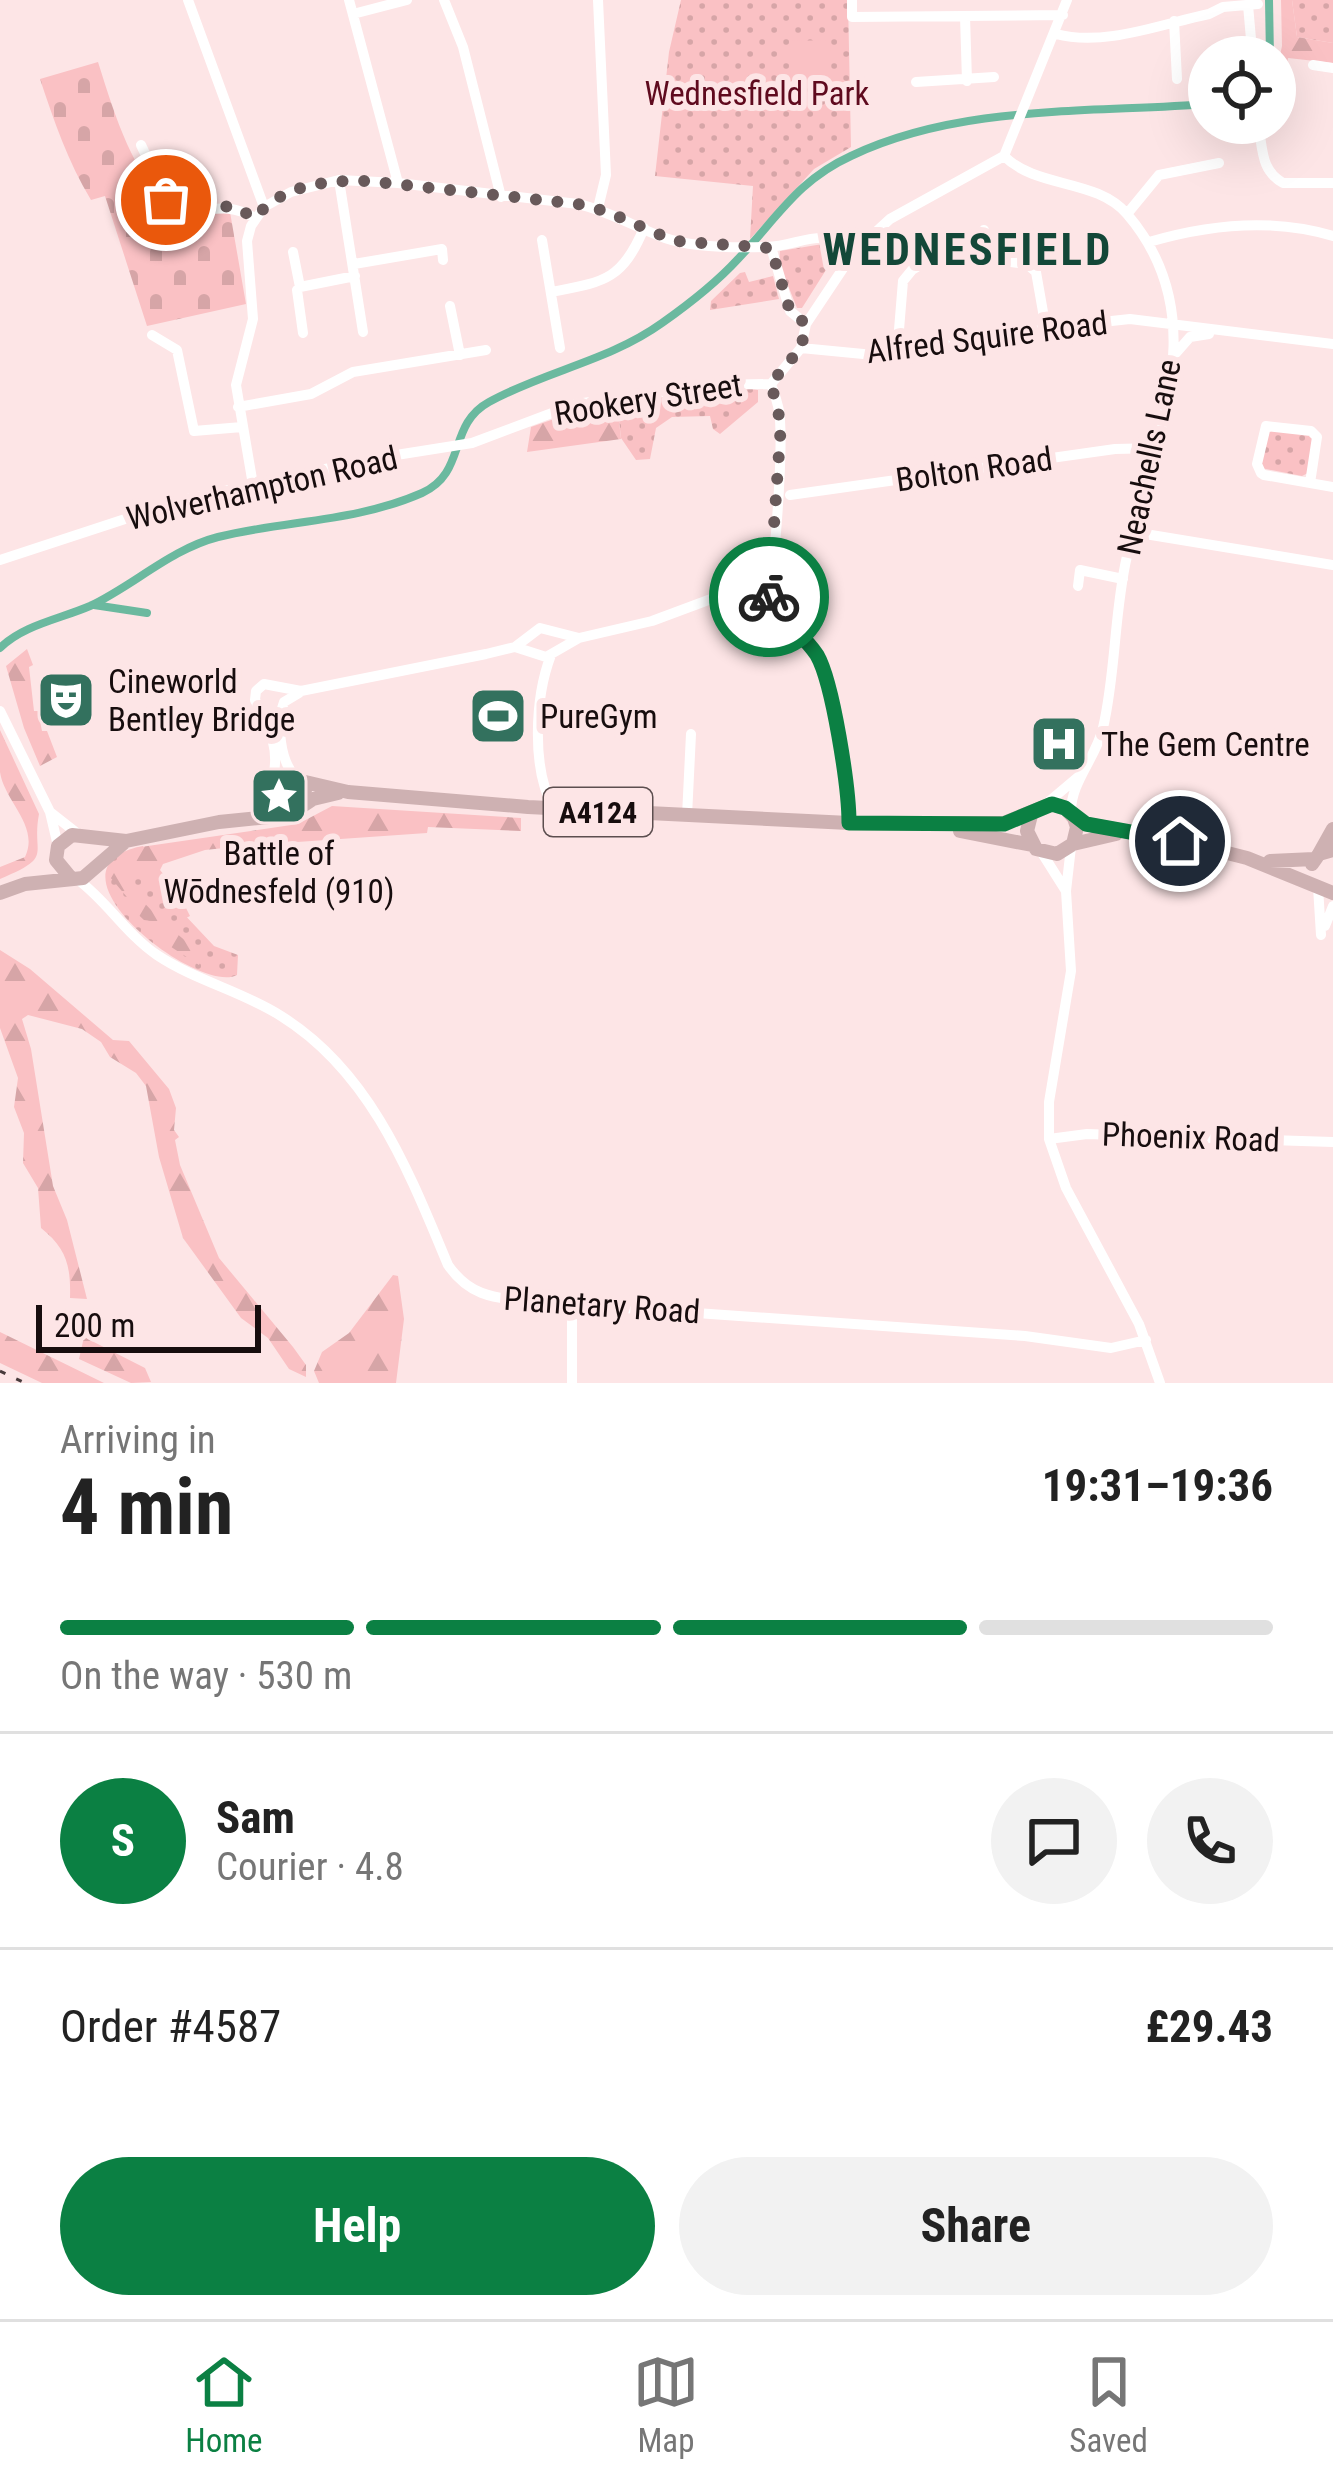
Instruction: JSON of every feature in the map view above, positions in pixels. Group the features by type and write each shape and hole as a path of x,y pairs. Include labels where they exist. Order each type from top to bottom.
{"main road":[{"path":"25,884 68,837 126,841 219,822 296,813 304,805 306,790 299,779 279,777 249,808 219,822"},
{"name":"A4124","path":"299,779 348,792 687,816 1004,824 1038,811"},
{"path":"268,789 269,804 283,814"},
{"name":"A4124","path":"304,805 325,795 348,792"},
{"path":"1126,832 1072,845 1057,854 1037,849 1027,831 1038,811 1059,806 1086,824 1126,832 1247,858 1291,863 1322,854"},
{"path":"1072,845 1077,827 1073,816"},
{"name":"A4124","path":"908,824 1037,849"},
{"path":"1322,889 1311,877 1333,830"},
{"path":"83,835 98,846 98,866"},
{"path":"0,893 25,884 74,878 98,866 126,841"},
{"path":"58,848 58,868 74,878"},
{"path":"1247,858 1322,889"}],"street":[{"path":"188,0 264,208"},
{"path":"349,0 398,183"},
{"path":"353,14 407,0"},
{"path":"445,0 463,47 501,197"},
{"path":"598,0 606,175 598,208"},
{"path":"852,0 852,17 1063,15"},
{"path":"717,597 747,604 765,594 773,568 781,424 771,383 801,348 806,324 854,251 890,219 1004,157 1067,0"},
{"path":"1056,34 1088,38 1174,22 1223,7 1253,5 1251,36"},
{"path":"964,16 967,81"},
{"path":"1174,22 1171,60 1177,79"},
{"path":"1313,65 1333,68"},
{"path":"923,85 994,77"},
{"path":"1264,144 1268,170 1283,183 1333,184"},
{"path":"141,145 170,206 182,211 233,206 255,218"},
{"name":"Neachells Lane","path":"1004,157 1024,171 1103,196 1127,214 1149,242 1172,323 1174,357 1158,448 1123,579 1108,707 1096,752 1072,795 1073,816"},
{"path":"1127,214 1159,176 1194,161 1219,163"},
{"path":"339,180 363,332"},
{"path":"253,484 238,407 238,368 253,319 247,241 255,218 291,192 339,180 398,183 598,208 675,241 771,248 825,236 854,251"},
{"path":"1149,242 1233,226 1282,226 1333,236"},
{"path":"551,292 598,283 615,274 632,255 644,228"},
{"path":"984,230 988,259 1027,264 1036,272 1046,329"},
{"path":"542,240 560,348"},
{"path":"771,248 790,311 806,324"},
{"path":"300,287 442,249 443,260"},
{"path":"293,252 303,333"},
{"path":"898,354 903,281 911,270 943,255"},
{"path":"450,306 460,355"},
{"name":"Alfred Squire Road","path":"801,348 862,356 898,354 1117,319 1333,344"},
{"path":"1174,357 1190,337 1224,331"},
{"path":"152,335 178,350 194,431 242,428"},
{"path":"238,407 311,394 353,372 486,350"},
{"name":"Rookery Street","path":"458,446 590,401 732,383 771,383"},
{"path":"1310,483 1317,436 1311,431 1266,426 1258,471 1310,483 1333,487"},
{"name":"Wolverhampton Road","path":"0,560 183,500 371,459 458,446"},
{"name":"Bolton Road","path":"790,494 1115,449 1158,448"},
{"path":"1133,532 1333,565"},
{"path":"1078,586 1080,566 1123,579"},
{"path":"747,587 743,596 747,604"},
{"path":"515,647 554,652 579,638 652,620 747,587 765,594 820,664 847,778 849,823"},
{"path":"263,711 301,692 515,647 540,628 579,638"},
{"path":"528,807 535,798 541,770 545,671 559,641 556,632"},
{"path":"530,637 545,671"},
{"path":"268,789 276,765 269,720 255,700 258,688 272,683 282,700 279,720 287,764 299,779"},
{"path":"0,711 50,812 58,848"},
{"path":"687,816 692,734"},
{"path":"541,770 554,809"},
{"name":"Neachells Lane","path":"1038,811 1085,771"},
{"path":"50,812 83,835"},
{"path":"1072,845 1066,891 1071,971 1049,1102 1049,1139 1066,1188 1146,1340 1160,1383"},
{"path":"1037,849 1066,891"},
{"name":"Planetary Road","path":"98,866 102,897"},
{"name":"Planetary Road","path":"74,878 102,897 145,946 178,968 275,1012 339,1064 388,1132 448,1265 460,1280 491,1298 1025,1336 1112,1348 1146,1340"},
{"path":"1322,889 1321,934 1333,906"},
{"name":"Phoenix Road","path":"1049,1139 1087,1134 1333,1142"},
{"path":"572,1304 572,1383"}],"green space":[{"name":"Wednesfield Park","path":"681,0 848,0 851,147 814,169 750,239 753,186 655,176 669,52"},
{"path":"1281,0 1292,0 1297,37 1333,43 1333,63 1296,59 1296,36 1282,36"},
{"path":"1292,0 1333,0 1333,43 1297,37"},
{"path":"830,40 831,78 791,79 790,41"},
{"path":"98,62 136,162 175,216 230,212 246,304 147,326 105,196 91,200 83,186 40,79"},
{"path":"829,243 838,246 838,251 802,308 797,308 779,263 780,251"},
{"path":"745,272 749,282 773,276 779,299 710,310 711,301"},
{"path":"738,387 758,390 758,402 720,434 713,429 710,416 672,417 656,428 650,459 636,460 621,438 617,403"},
{"path":"617,403 621,439 527,452 531,427"},
{"path":"1267,430 1312,434 1308,473 1302,476 1261,468"},
{"path":"27,649 33,665 29,667 34,711 57,757 40,766 6,666"},
{"path":"0,730 39,814 34,859 0,879 0,867 25,857 28,835 0,772"},
{"path":"332,806 521,818 521,831 428,827 427,833 205,850 163,864 160,870 190,916 184,919 138,871 135,893 200,949 204,954 199,965 165,943 152,921 129,906 132,903 110,877 118,862 134,854 134,848 298,824"},
{"path":"143,846 148,876 214,946 238,955 237,975 217,976 190,967 134,926 114,902 105,878 114,858"},
{"path":"0,950 30,969 113,1040 129,1041 169,1089 176,1108 180,1165 219,1258 293,1347 306,1365 306,1377 289,1369 268,1338 241,1318 183,1238 159,1157 146,1086 82,1029 28,1015 22,1019 53,1186 67,1220 87,1299 70,1298 65,1258 41,1228 38,1188 23,1163 24,1133 14,1107 18,1078 0,1028"},
{"path":"393,1275 398,1276 404,1319 396,1383 319,1383 314,1371 322,1352 349,1333"},
{"path":"0,1332 104,1383 42,1383 0,1363"},
{"path":"84,1337 145,1368 151,1382 131,1383 79,1359"}],"waterway":[{"path":"1269,0 1270,36"},
{"path":"0,648 31,628 106,598 201,543 244,531 372,510 422,493 446,474 476,412 510,391 620,347 662,323 721,276 802,188 851,156 893,139 981,119 1188,105"},
{"path":"94,605 147,613"}],"railway":[{"path":"0,1371 25,1383"}],"way so far":[{"path":"166,200 178,211 233,206 255,218 275,199 304,187 339,180 398,183 578,204 675,241 771,248 790,311 806,324 801,348 771,383 781,424 769,597"}],"place":[{"name":"Cineworld Bentley Bridge","path":"66,700"},
{"name":"PureGym","path":"498,716"},
{"name":"The Gem Centre","path":"1059,744"},
{"name":"Battle of Wōdnesfeld (910)","path":"279,796"}],"district":[{"name":"WEDNESFIELD","path":"968,249"}],"route":[{"path":"769,597 783,622 810,646 820,664 847,778 849,823 1004,824 1052,804 1086,824 1180,841"}]}
